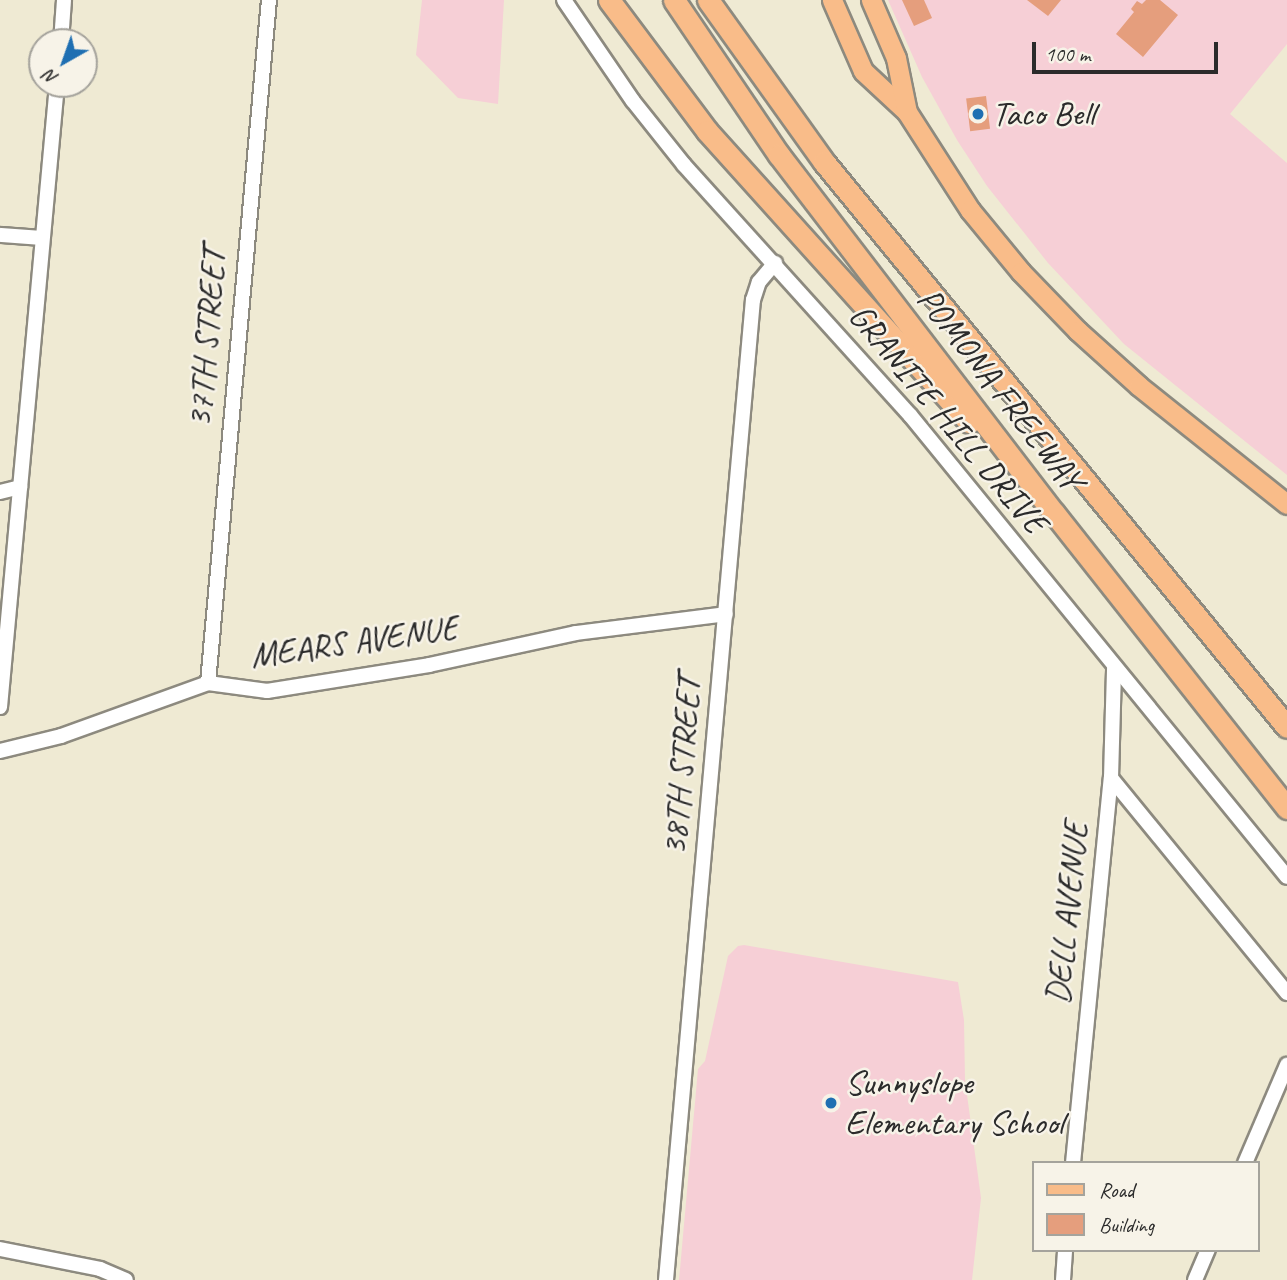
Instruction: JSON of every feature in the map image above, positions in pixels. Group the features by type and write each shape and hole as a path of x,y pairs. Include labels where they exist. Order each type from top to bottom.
{"highway":[{"path":"609,0 707,131 911,360 1054,513"},
{"name":"POMONA FREEWAY","path":"674,0 779,155 1054,513 1287,808"},
{"name":"POMONA FREEWAY","path":"708,0 824,162 1287,727"}],"main road":[{"path":"832,0 863,71 907,112 976,217 1021,272 1078,331 1139,386 1287,504"},
{"path":"871,0 896,58 907,112"}],"street":[{"path":"62,28 64,0"},
{"name":"37TH STREET","path":"208,682 269,0"},
{"name":"GRANITE HILL DRIVE","path":"564,0 633,101 665,141 910,415 1287,877"},
{"path":"0,707 56,98"},
{"path":"0,235 42,238"},
{"name":"38TH STREET","path":"666,1280 753,300 759,282 775,263"},
{"path":"0,492 20,488"},
{"name":"MEARS AVENUE","path":"0,751 61,736 208,682 229,688 278,689 429,665 576,633 726,614"},
{"name":"DELL AVENUE","path":"1073,1161 1111,778 1114,668"},
{"path":"1111,778 1287,993"},
{"path":"1246,1161 1287,1065"},
{"path":"0,1250 100,1269 126,1280"},
{"path":"1063,1280 1065,1252"},
{"path":"1195,1280 1207,1252"}],"shaded area":[{"path":"422,0 504,0 498,104 458,98 416,55"},
{"path":"888,0 1287,0 1287,44 1230,114 1287,163 1287,475 1124,344 1048,263 987,186 957,140 922,77"},
{"name":"Sunnyslope Elementary School","path":"738,946 958,982 964,1020 965,1080 981,1198 972,1280 679,1280 698,1069 705,1061 728,956"}],"building":[{"path":"902,0 924,0 932,18 914,26"},
{"path":"1027,0 1061,0 1048,16"},
{"path":"1146,0 1160,0 1178,15 1143,57 1116,34 1134,12 1131,9 1137,1 1142,4"},
{"name":"Taco Bell","path":"986,96 990,129 970,131 966,98"}],"place":[{"name":"Taco Bell","path":"978,114"},
{"name":"Sunnyslope Elementary School","path":"831,1103"}]}
